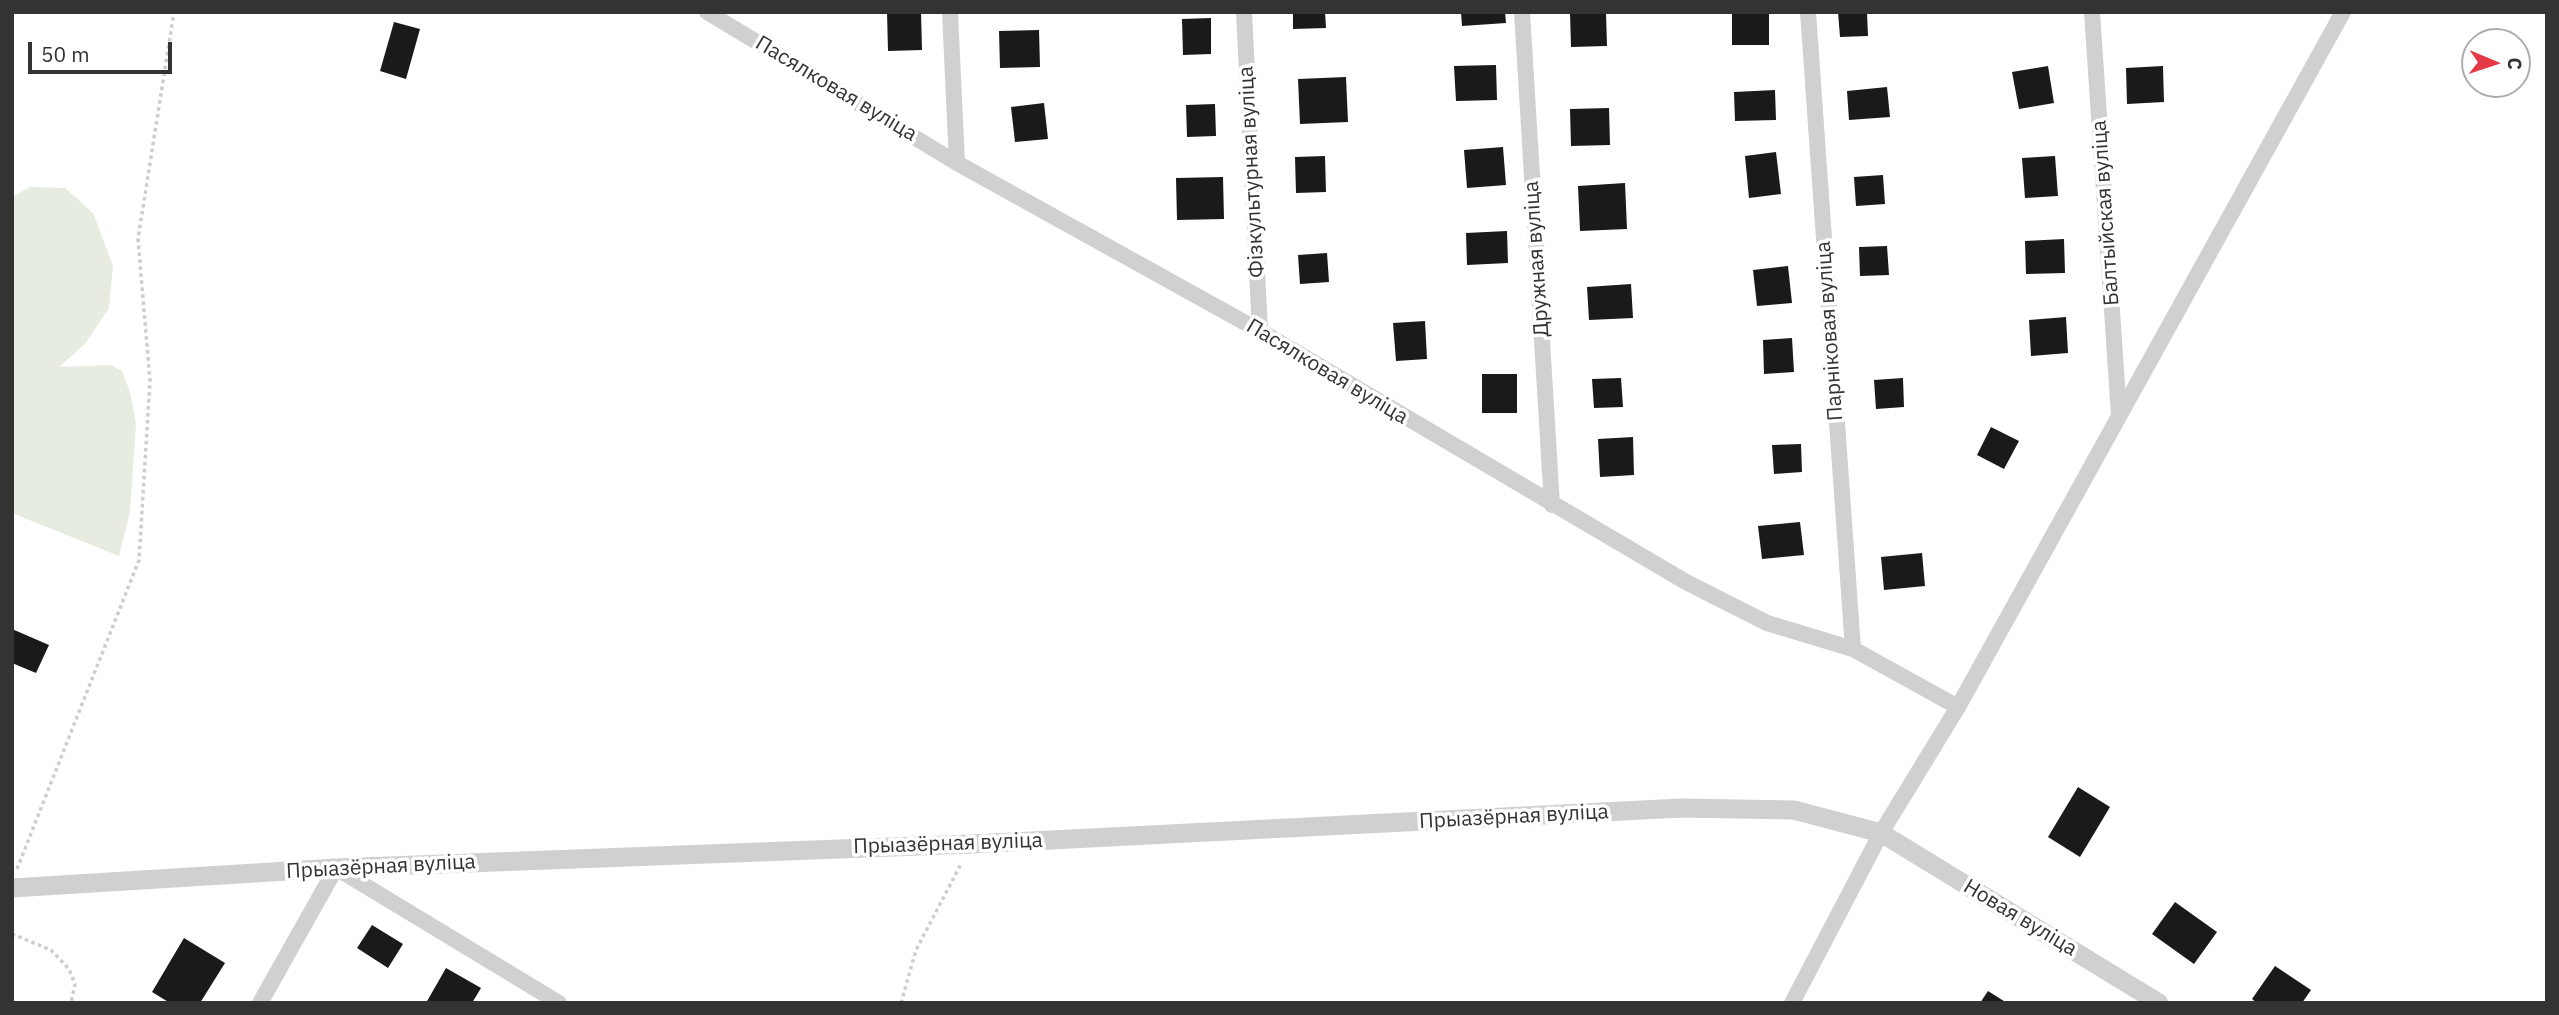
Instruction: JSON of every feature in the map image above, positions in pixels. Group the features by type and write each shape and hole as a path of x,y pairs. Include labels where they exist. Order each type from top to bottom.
{"street":[{"name":"Пасялковая вуліца","path":"707,12 957,163 1260,331 1686,582 1767,623 1853,649 1958,707"},
{"path":"950,12 957,163"},
{"name":"Фізкультурная вуліца","path":"1244,12 1260,331"},
{"name":"Дружная вуліца","path":"1522,12 1552,505"},
{"name":"Парніковая вуліца","path":"1808,12 1853,649"},
{"name":"Балтыйская вуліца","path":"2092,12 2119,415"},
{"path":"1792,1003 1881,833 1958,707 2343,12"},
{"name":"Прыазёрная вуліца","path":"12,888 336,868 972,844 1681,808 1794,810 1881,833"},
{"name":"Новая вуліца","path":"1881,833 2159,1003"},
{"path":"260,1003 336,868 559,1003"}],"path":[{"path":"12,880 139,560 150,380 138,239 174,12"},
{"path":"901,1003 916,950 972,844"},
{"path":"12,934 51,950 69,969 75,984 71,1003"}],"shaded area":[{"path":"30,187 65,188 93,213 113,266 109,308 85,344 59,367 111,365 122,371 130,392 136,424 130,512 119,556 12,513 12,197"}],"building":[{"path":"887,12 921,12 922,50 888,51"},
{"path":"1293,12 1325,12 1326,28 1293,29"},
{"path":"1461,12 1505,12 1506,23 1462,26"},
{"path":"1606,12 1607,46 1571,47 1570,13"},
{"path":"1732,12 1769,12 1769,45 1732,45"},
{"path":"1838,12 1867,12 1868,36 1840,37"},
{"path":"1211,18 1211,54 1183,55 1182,19"},
{"path":"394,22 420,29 406,79 380,71"},
{"path":"1039,30 1040,67 1000,68 999,31"},
{"path":"1496,65 1497,100 1456,101 1454,66"},
{"path":"2048,66 2054,103 2019,109 2012,72"},
{"path":"2163,66 2164,102 2127,104 2126,68"},
{"path":"1346,77 1348,122 1300,124 1298,79"},
{"path":"1887,87 1890,117 1849,120 1847,91"},
{"path":"1775,90 1776,120 1735,121 1734,92"},
{"path":"1044,103 1048,139 1015,142 1011,107"},
{"path":"1215,104 1216,136 1187,137 1186,105"},
{"path":"1609,108 1610,145 1571,146 1570,109"},
{"path":"1503,147 1506,185 1467,188 1464,150"},
{"path":"1776,152 1781,194 1749,198 1745,156"},
{"path":"1325,156 1326,192 1296,193 1295,157"},
{"path":"2055,156 2058,196 2025,198 2022,158"},
{"path":"1883,175 1885,204 1856,206 1854,177"},
{"path":"1223,177 1224,219 1177,220 1176,178"},
{"path":"1625,183 1627,229 1580,231 1578,186"},
{"path":"1507,231 1508,263 1467,265 1466,233"},
{"path":"2064,239 2065,273 2026,274 2025,241"},
{"path":"1887,246 1889,275 1860,276 1859,247"},
{"path":"1327,253 1329,282 1300,284 1298,255"},
{"path":"1788,266 1792,303 1757,306 1753,270"},
{"path":"1631,284 1633,318 1589,320 1587,287"},
{"path":"2066,317 2068,353 2031,356 2029,320"},
{"path":"1425,321 1427,359 1396,361 1393,323"},
{"path":"1792,338 1794,372 1764,374 1763,340"},
{"path":"1482,374 1517,374 1517,413 1482,413"},
{"path":"1621,378 1623,407 1594,408 1592,379"},
{"path":"1903,378 1904,407 1876,409 1874,380"},
{"path":"1991,427 2019,441 2004,469 1977,455"},
{"path":"1633,437 1634,475 1600,477 1598,439"},
{"path":"1801,444 1802,472 1774,474 1772,445"},
{"path":"1800,522 1804,555 1762,559 1758,526"},
{"path":"1922,553 1925,586 1884,590 1881,557"},
{"path":"12,629 49,645 36,673 12,663"},
{"path":"2078,787 2110,807 2080,857 2048,837"},
{"path":"2175,902 2217,932 2194,964 2152,934"},
{"path":"372,925 403,944 388,968 357,948"},
{"path":"184,938 225,963 200,1003 170,1003 152,992"},
{"path":"2275,966 2311,990 2302,1003 2257,1003 2252,999"},
{"path":"446,968 481,988 472,1003 426,1003"},
{"path":"1988,991 2007,1003 1980,1003"}]}
